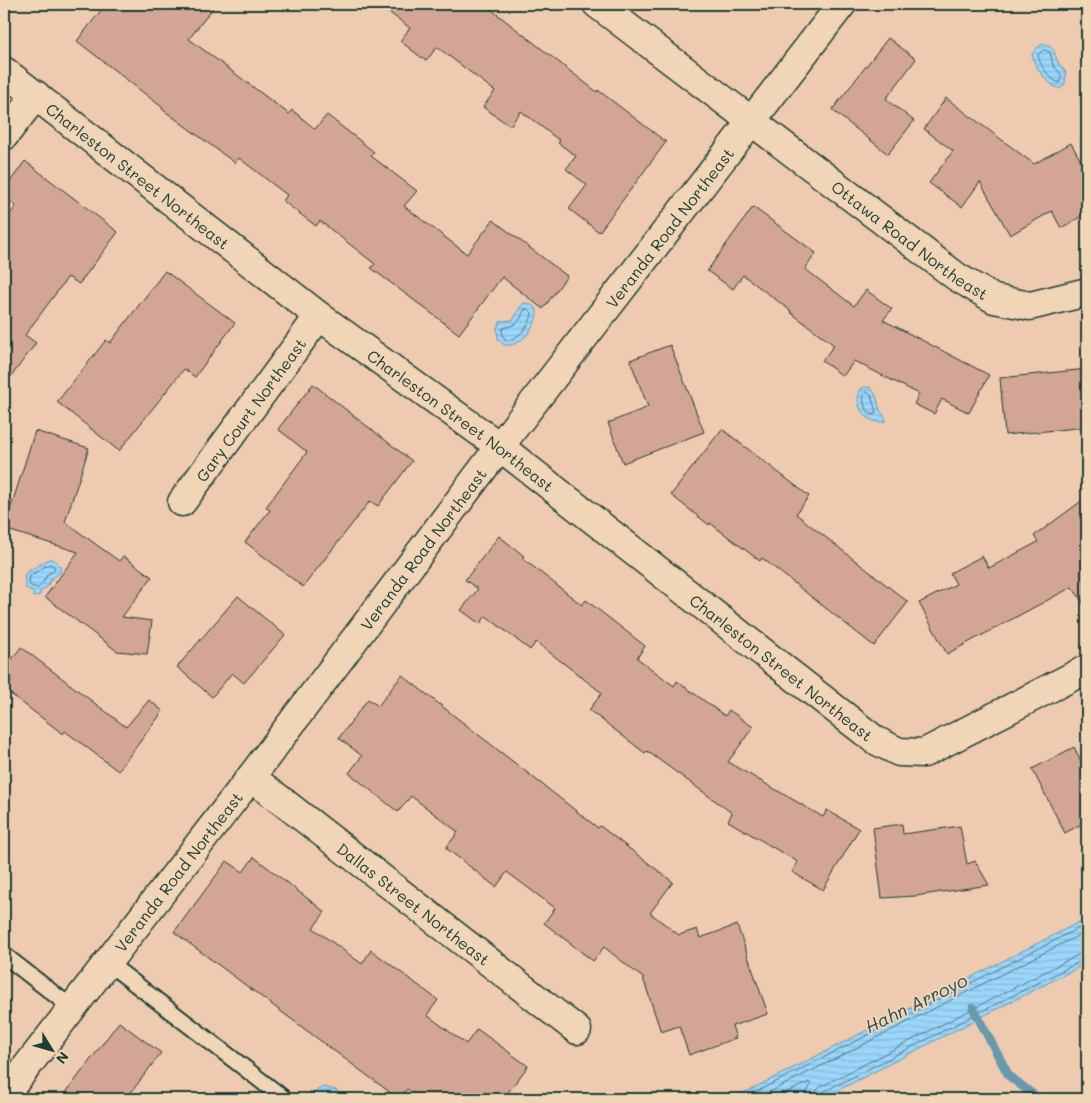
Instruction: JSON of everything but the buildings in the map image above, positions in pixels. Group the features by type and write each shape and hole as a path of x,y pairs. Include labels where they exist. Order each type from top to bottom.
{"street":[{"name":"Ottawa Road Northeast","path":"597,4 956,278 994,299 1030,306 1087,292"},
{"name":"Veranda Road Northeast","path":"4,1096 250,777 499,446 842,4"},
{"name":"Charleston Street Northeast","path":"4,71 320,316 499,446 875,740 899,752 924,754 1087,669"},
{"path":"4,136 36,95"},
{"name":"Gary Court Northeast","path":"182,502 320,316"},
{"name":"Dallas Street Northeast","path":"250,777 577,1030"}],"lane":[{"path":"4,955 72,1008"},
{"path":"107,962 282,1097"}],"water":[{"path":"1043,44 1054,50 1061,67 1066,72 1065,84 1060,89 1046,80 1038,70 1033,59 1032,54"},
{"path":"524,303 530,304 537,309 535,322 528,334 517,343 504,345 498,339 497,327 501,321 513,320"},
{"path":"869,387 875,394 886,421 873,421 863,413 860,407 858,401 859,394 862,388"},
{"path":"49,559 58,563 60,573 51,579 47,587 40,592 40,595 33,597 33,592 26,588 24,576 27,572"},
{"path":"1087,918 1087,963 821,1099 722,1099 746,1092"},
{"path":"324,1087 336,1090 345,1099 311,1099 316,1091"}],"waterway":[{"path":"973,1008 1009,1076 1039,1099"}],"water label":[{"name":"Hahn Arroyo","path":"916,1003"}]}
